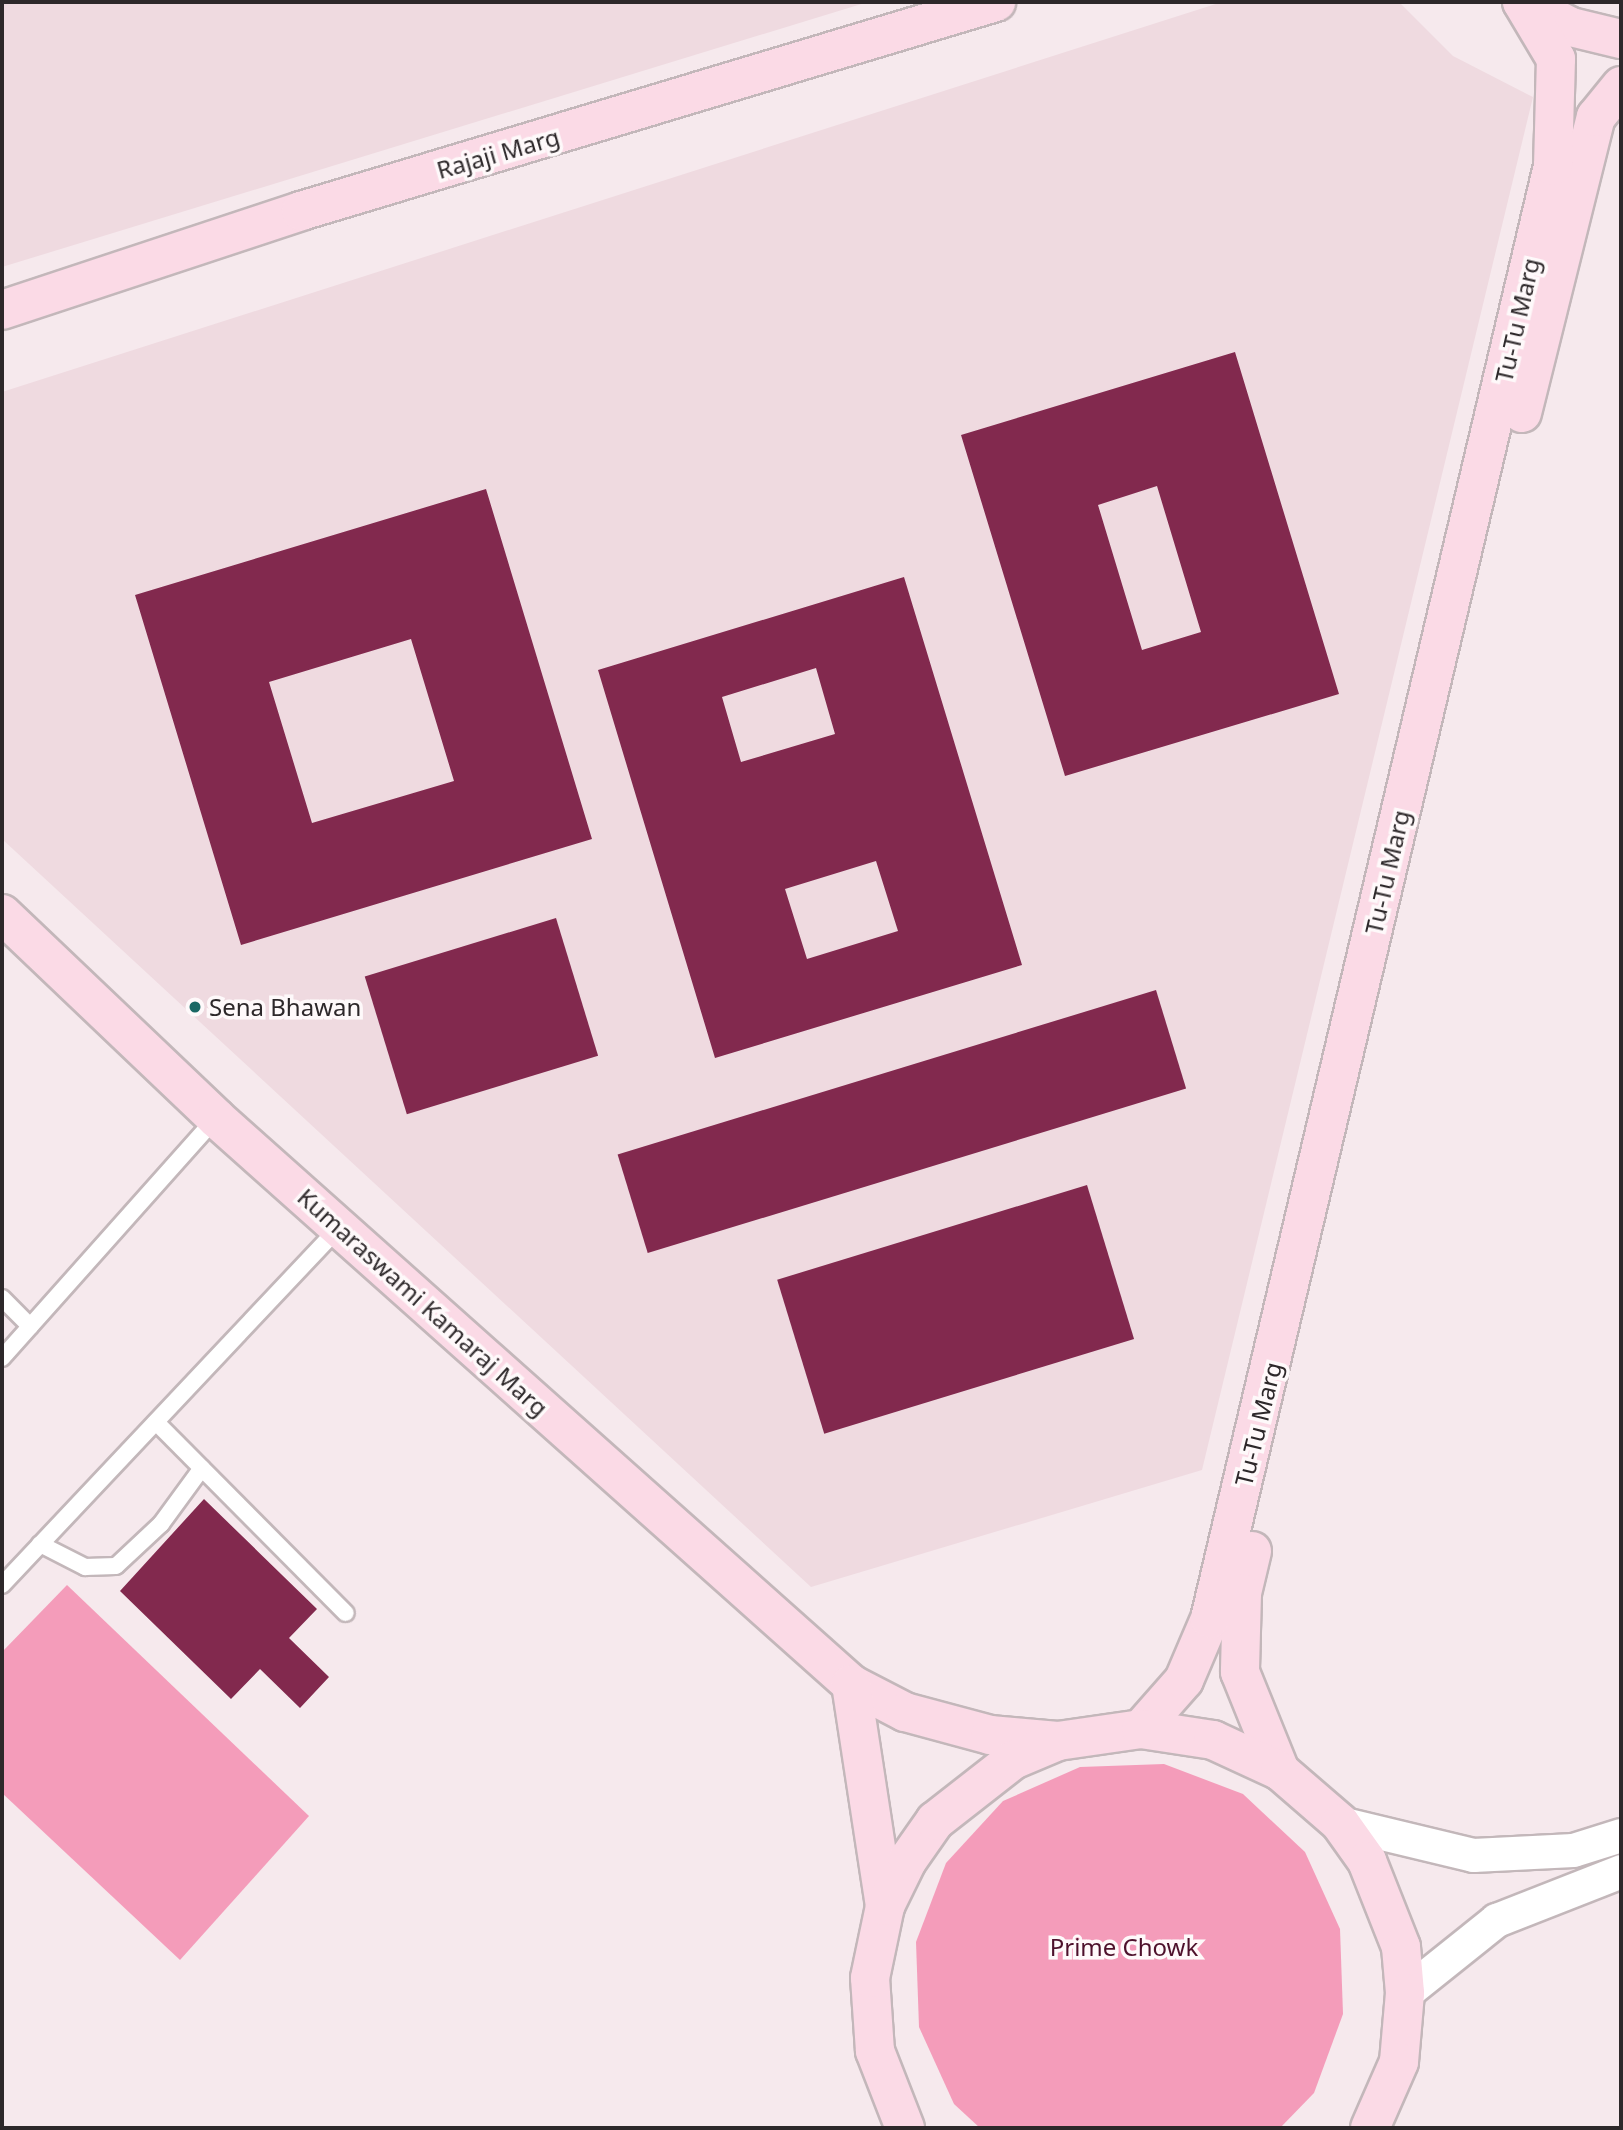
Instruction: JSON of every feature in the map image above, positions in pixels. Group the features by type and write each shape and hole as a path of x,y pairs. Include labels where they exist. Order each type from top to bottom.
{"main road":[{"name":"Rajaji Marg","path":"2,310 301,211 996,2"},
{"path":"1522,2 1572,27 1621,39"},
{"name":"Tu-Tu Marg","path":"1141,1729 1184,1680 1210,1619 1553,166 1559,103 1556,59 1522,2"},
{"name":"Tu-Tu Marg","path":"1280,1771 1240,1672 1242,1593 1535,359 1596,117 1621,86"},
{"name":"Kumaraswami Kamaraj Marg","path":"2,914 216,1118 851,1684 905,1712 990,1735 1058,1741"},
{"path":"851,1684 886,1906"},
{"path":"901,2126 875,2051 870,1978 886,1906 907,1861 944,1812 1013,1760 1058,1741 1141,1729 1213,1740 1280,1771 1340,1823 1388,1902 1405,1993 1405,2028 1392,2112 1370,2128"}],"street":[{"path":"1340,1823 1473,1855 1573,1850 1621,1835"},
{"path":"1405,1993 1496,1920 1621,1871"}],"lane":[{"path":"2,1358 216,1118"},
{"path":"2,1585 339,1228"},
{"path":"2,1297 30,1326"},
{"path":"156,1422 346,1613"},
{"path":"40,1544 85,1567 116,1566 161,1524 202,1468"}],"shaded area":[{"path":"2,2 868,2 2,267"},
{"path":"1222,2 1399,2 1453,56 1533,97 1202,1470 811,1587 2,839 2,392"}],"green space":[{"path":"67,1585 309,1816 180,1960 2,1793 2,1652"},
{"name":"Prime Chowk","path":"1164,1764 1243,1794 1305,1852 1340,1929 1343,2014 1314,2093 1280,2128 980,2128 954,2104 919,2027 916,1942 946,1863 1003,1801 1080,1767"}],"building":[{"path":"1235,352 1339,694 1065,776 961,435","holes":["1157,486 1201,632 1142,650 1098,505"]},
{"path":"486,489 592,839 241,945 135,595","holes":["411,639 454,781 312,823 269,682"]},
{"path":"904,577 1022,965 715,1058 598,670","holes":["816,668 835,734 741,762 722,697","876,861 898,931 807,959 785,889"]},
{"path":"556,918 598,1056 407,1114 365,976"},
{"path":"1156,990 1186,1088 648,1253 618,1155"},
{"path":"1087,1185 1134,1339 824,1434 777,1280"},
{"path":"204,1499 317,1609 289,1638 329,1677 300,1708 260,1669 231,1699 120,1591"}],"place":[{"name":"Sena Bhawan","path":"195,1007"}]}
